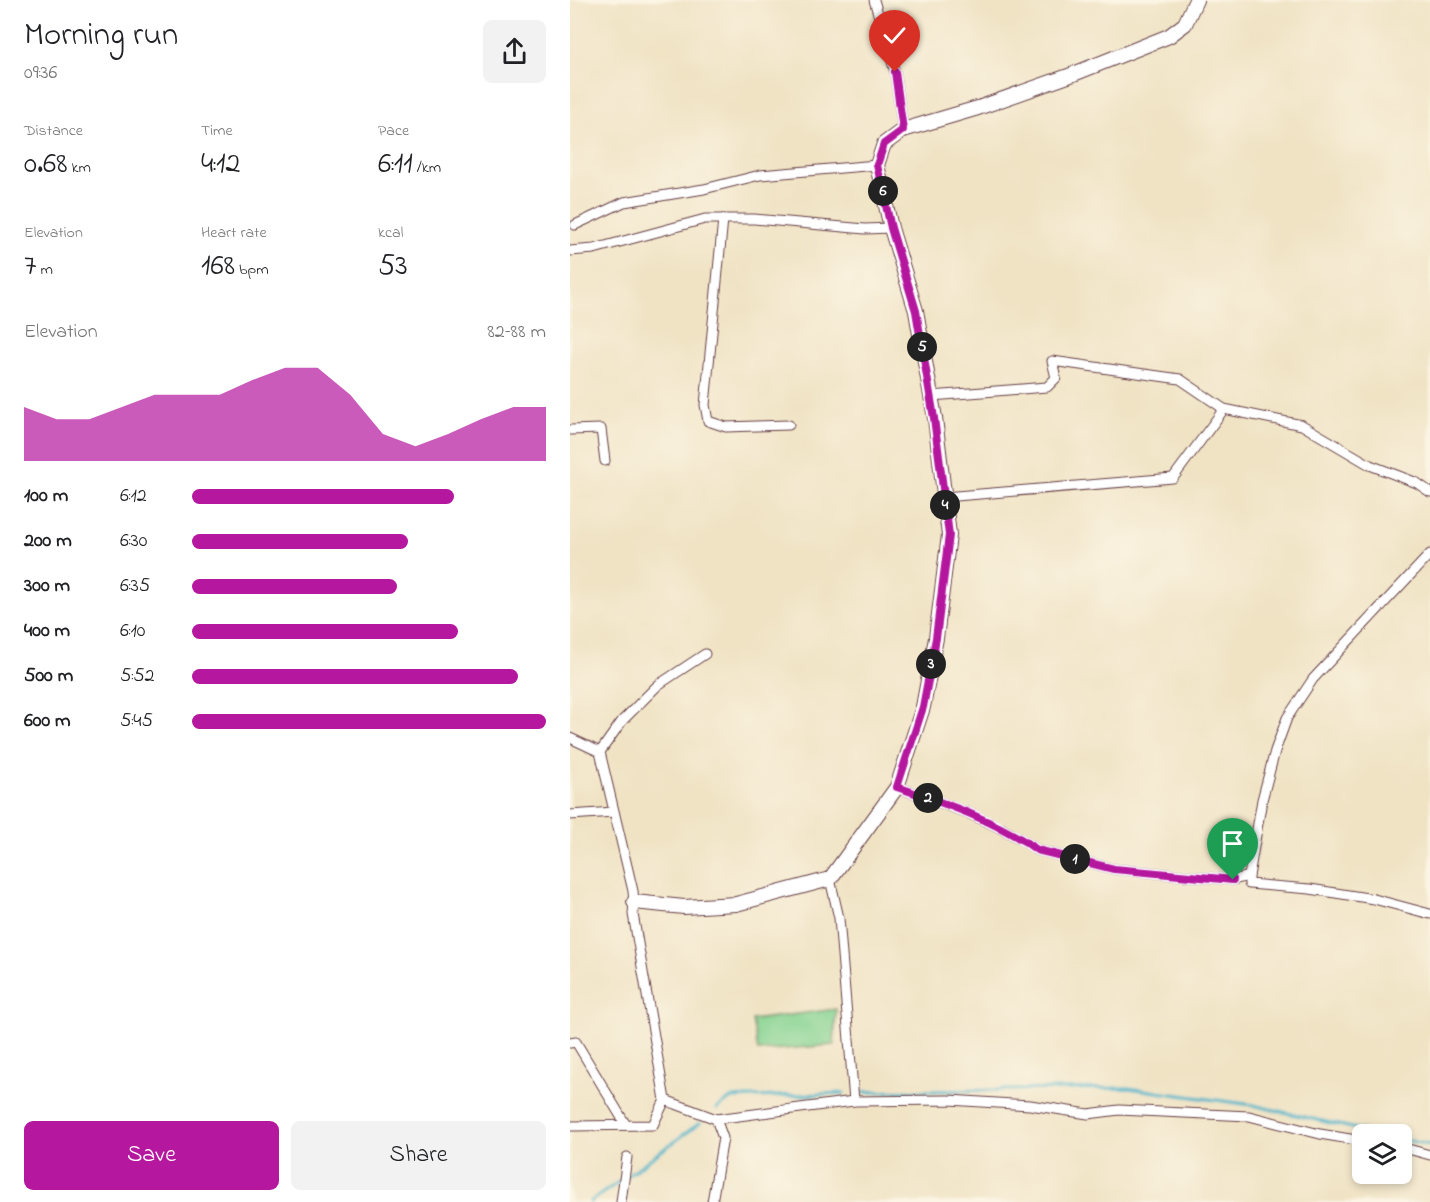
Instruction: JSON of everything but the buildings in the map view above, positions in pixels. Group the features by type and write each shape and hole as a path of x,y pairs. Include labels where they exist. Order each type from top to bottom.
{"main road":[{"path":"634,902 684,908 736,904 830,879 897,787 923,707 936,638 949,535 931,396 916,311 891,228 877,165 884,144 903,130 1019,93 1129,54 1169,36 1185,24 1196,0"}],"street":[{"path":"874,0 895,72 903,130"},
{"path":"575,225 624,202 704,189 760,175 877,165"},
{"path":"570,251 594,249 705,219 754,219 866,229 891,228"},
{"path":"723,219 705,405 708,421 726,427 789,425"},
{"path":"931,396 1047,387 1056,378 1052,361 1180,379 1224,409 1302,425 1370,465 1417,483 1430,492"},
{"path":"944,497 1173,478 1224,409"},
{"path":"570,430 601,429 605,461"},
{"path":"1430,554 1313,679 1287,718 1275,751 1262,801 1249,876 1250,884 1310,889 1374,899 1430,914"},
{"path":"1421,564 1430,571"},
{"path":"570,1126 653,1125 665,1100 633,915 634,902 600,752 622,721 658,685 705,654"},
{"path":"570,738 600,752"},
{"path":"897,787 968,813 1028,843 1037,850 1114,869 1233,880 1249,876"},
{"path":"570,815 614,812"},
{"path":"830,879 838,918 854,1101"},
{"path":"570,1042 576,1042 626,1125"},
{"path":"665,1100 716,1119 854,1101 949,1100 1030,1105 1088,1114 1119,1110 1206,1116 1250,1116 1320,1134 1352,1139"},
{"path":"712,1202 723,1138 716,1119"},
{"path":"1412,1150 1430,1155"},
{"path":"621,1202 627,1157"}],"green space":[{"path":"836,1009 834,1045 758,1051 752,1020"}],"waterway":[{"path":"863,1092 1128,1088 1253,1105 1352,1128"},
{"path":"717,1109 731,1098 844,1093"},
{"path":"628,1175 700,1123"},
{"path":"1412,1141 1430,1145"},
{"path":"590,1202 620,1181"}],"route":[{"path":"895,72 903,130 884,144 877,165 891,228 916,311 934,418 949,535 936,638 923,707 897,787 968,813 1028,843 1037,850 1114,869 1233,880"}]}
